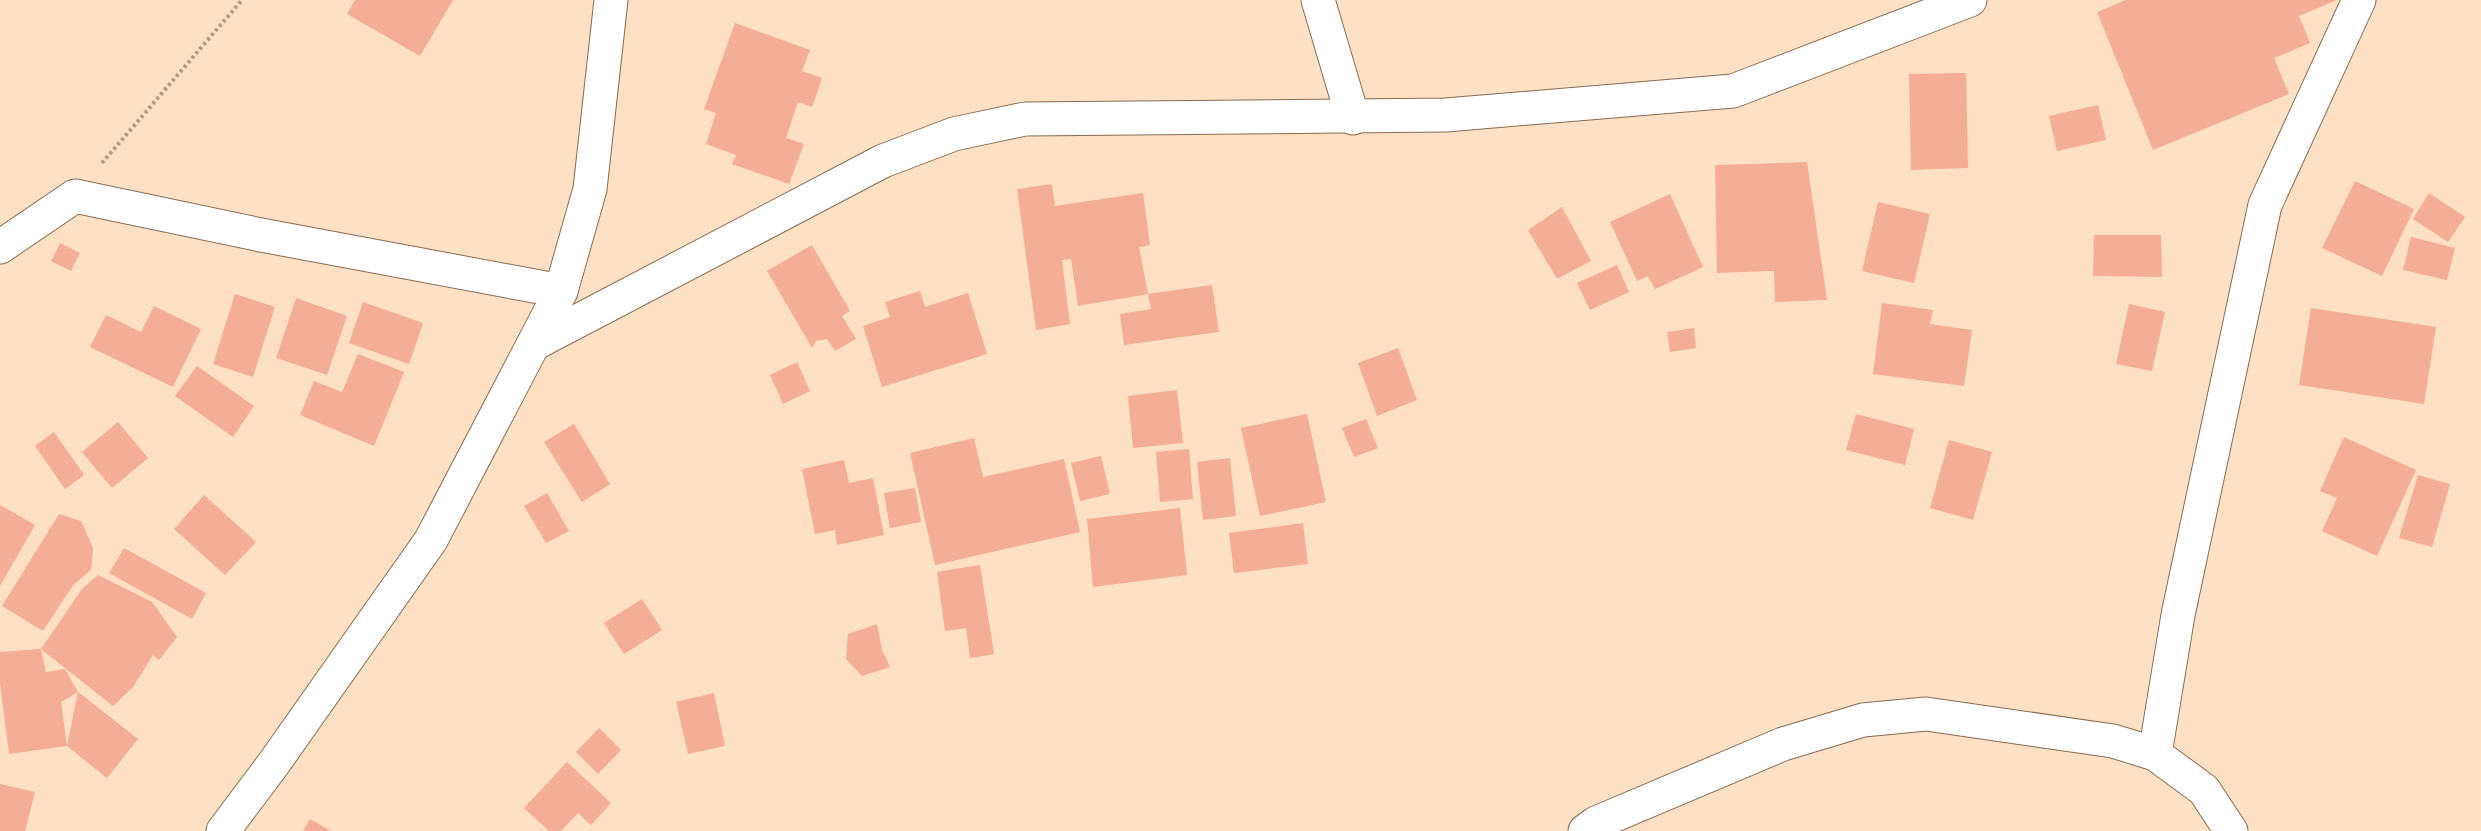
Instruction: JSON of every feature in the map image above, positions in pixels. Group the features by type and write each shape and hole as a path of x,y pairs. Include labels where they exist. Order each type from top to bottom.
{"street":[{"path":"223,831 274,764 431,540 561,291 590,189 611,0"},
{"path":"1318,0 1353,118"},
{"path":"534,344 884,161 954,134 1025,119 1353,118 1446,115 1733,92 1970,0"},
{"path":"2155,754 2178,615 2265,205 2359,0"},
{"path":"0,247 75,196 261,235 561,291"},
{"path":"1585,831 1596,823 1783,744 1863,720 1926,714 2113,741 2155,754 2204,790 2231,831"}],"path":[{"path":"75,196 242,0"}],"building":[{"path":"355,0 453,0 420,56 347,14"},
{"path":"2126,0 2337,0 2299,16 2310,43 2274,58 2289,94 2153,150 2097,12"},
{"path":"735,23 810,50 802,71 822,78 812,107 798,102 786,138 804,144 789,184 732,164 736,155 706,144 716,113 704,109"},
{"path":"1966,73 1968,168 1911,170 1909,74"},
{"path":"2098,105 2106,140 2057,151 2049,116"},
{"path":"1807,162 1827,300 1775,302 1774,271 1717,273 1715,165"},
{"path":"2355,181 2414,209 2382,276 2322,248"},
{"path":"1052,184 1055,206 1143,193 1150,245 1139,247 1148,294 1078,306 1071,259 1062,260 1070,324 1036,330 1017,189"},
{"path":"2429,193 2465,217 2448,242 2413,219"},
{"path":"1670,194 1703,267 1655,289 1648,276 1637,281 1610,222"},
{"path":"1878,202 1930,214 1914,283 1862,271"},
{"path":"1562,207 1591,261 1557,279 1528,230"},
{"path":"2094,235 2161,235 2162,277 2093,276"},
{"path":"2411,237 2455,248 2447,280 2403,270"},
{"path":"60,243 80,253 71,271 51,261"},
{"path":"812,245 850,311 842,316 856,339 835,351 827,339 816,341 812,348 767,271"},
{"path":"1617,265 1629,292 1590,310 1577,283"},
{"path":"1212,285 1219,332 1124,345 1120,314 1151,309 1148,294"},
{"path":"920,291 925,307 968,293 987,354 882,387 863,326 890,317 885,302"},
{"path":"235,294 275,307 253,377 213,364"},
{"path":"296,298 347,316 327,375 276,358"},
{"path":"363,302 423,323 409,364 349,343"},
{"path":"1882,303 1933,310 1930,324 1972,330 1964,386 1873,374"},
{"path":"2129,304 2165,312 2152,371 2116,364"},
{"path":"154,306 201,329 173,387 90,347 106,315 141,332"},
{"path":"2311,308 2436,327 2424,404 2299,385"},
{"path":"1694,328 1696,348 1670,352 1667,332"},
{"path":"1398,348 1417,400 1377,416 1358,363"},
{"path":"358,354 404,372 374,446 300,415 314,381 342,392"},
{"path":"797,362 810,391 783,404 770,375"},
{"path":"197,366 254,406 233,437 175,396"},
{"path":"1177,390 1183,443 1133,448 1128,396"},
{"path":"1307,414 1326,502 1260,516 1241,428"},
{"path":"1856,414 1914,429 1905,465 1846,450"},
{"path":"1366,419 1378,448 1354,457 1342,428"},
{"path":"118,422 148,458 112,488 82,452"},
{"path":"574,424 610,484 582,502 544,442"},
{"path":"54,432 84,475 65,489 35,446"},
{"path":"2344,437 2416,470 2377,556 2322,531 2337,498 2320,491"},
{"path":"974,438 983,477 1064,459 1080,532 935,565 910,453"},
{"path":"1949,440 1992,452 1973,520 1930,508"},
{"path":"1189,449 1193,499 1160,502 1156,452"},
{"path":"1101,456 1110,494 1080,501 1071,463"},
{"path":"1230,458 1236,516 1203,520 1197,462"},
{"path":"844,460 849,483 873,478 884,535 837,545 835,530 815,534 802,469"},
{"path":"2418,475 2450,484 2432,547 2399,538"},
{"path":"915,488 921,522 890,528 884,493"},
{"path":"547,493 569,531 546,543 524,506"},
{"path":"204,495 256,542 225,575 174,529"},
{"path":"0,505 35,525 0,586"},
{"path":"1180,508 1187,575 1093,587 1087,519"},
{"path":"59,514 81,521 93,548 91,570 73,585 43,631 2,606"},
{"path":"1303,523 1308,564 1234,573 1229,533"},
{"path":"124,548 206,593 192,619 109,573"},
{"path":"980,565 994,654 970,658 966,628 945,631 937,572"},
{"path":"98,575 152,602 177,637 159,660 153,655 133,687 113,706 41,649 82,589"},
{"path":"642,599 662,630 624,654 604,623"},
{"path":"877,624 882,650 890,667 862,676 846,659 848,634"},
{"path":"41,649 46,672 65,669 78,692 61,702 67,746 9,754 0,683 0,652"},
{"path":"78,692 138,739 107,778 67,746"},
{"path":"714,693 725,746 688,754 676,702"},
{"path":"599,728 621,750 598,774 576,752"},
{"path":"567,762 611,803 591,825 578,813 561,831 549,831 524,808"},
{"path":"0,784 35,792 25,831 0,831"},
{"path":"310,819 331,831 303,831"}]}
